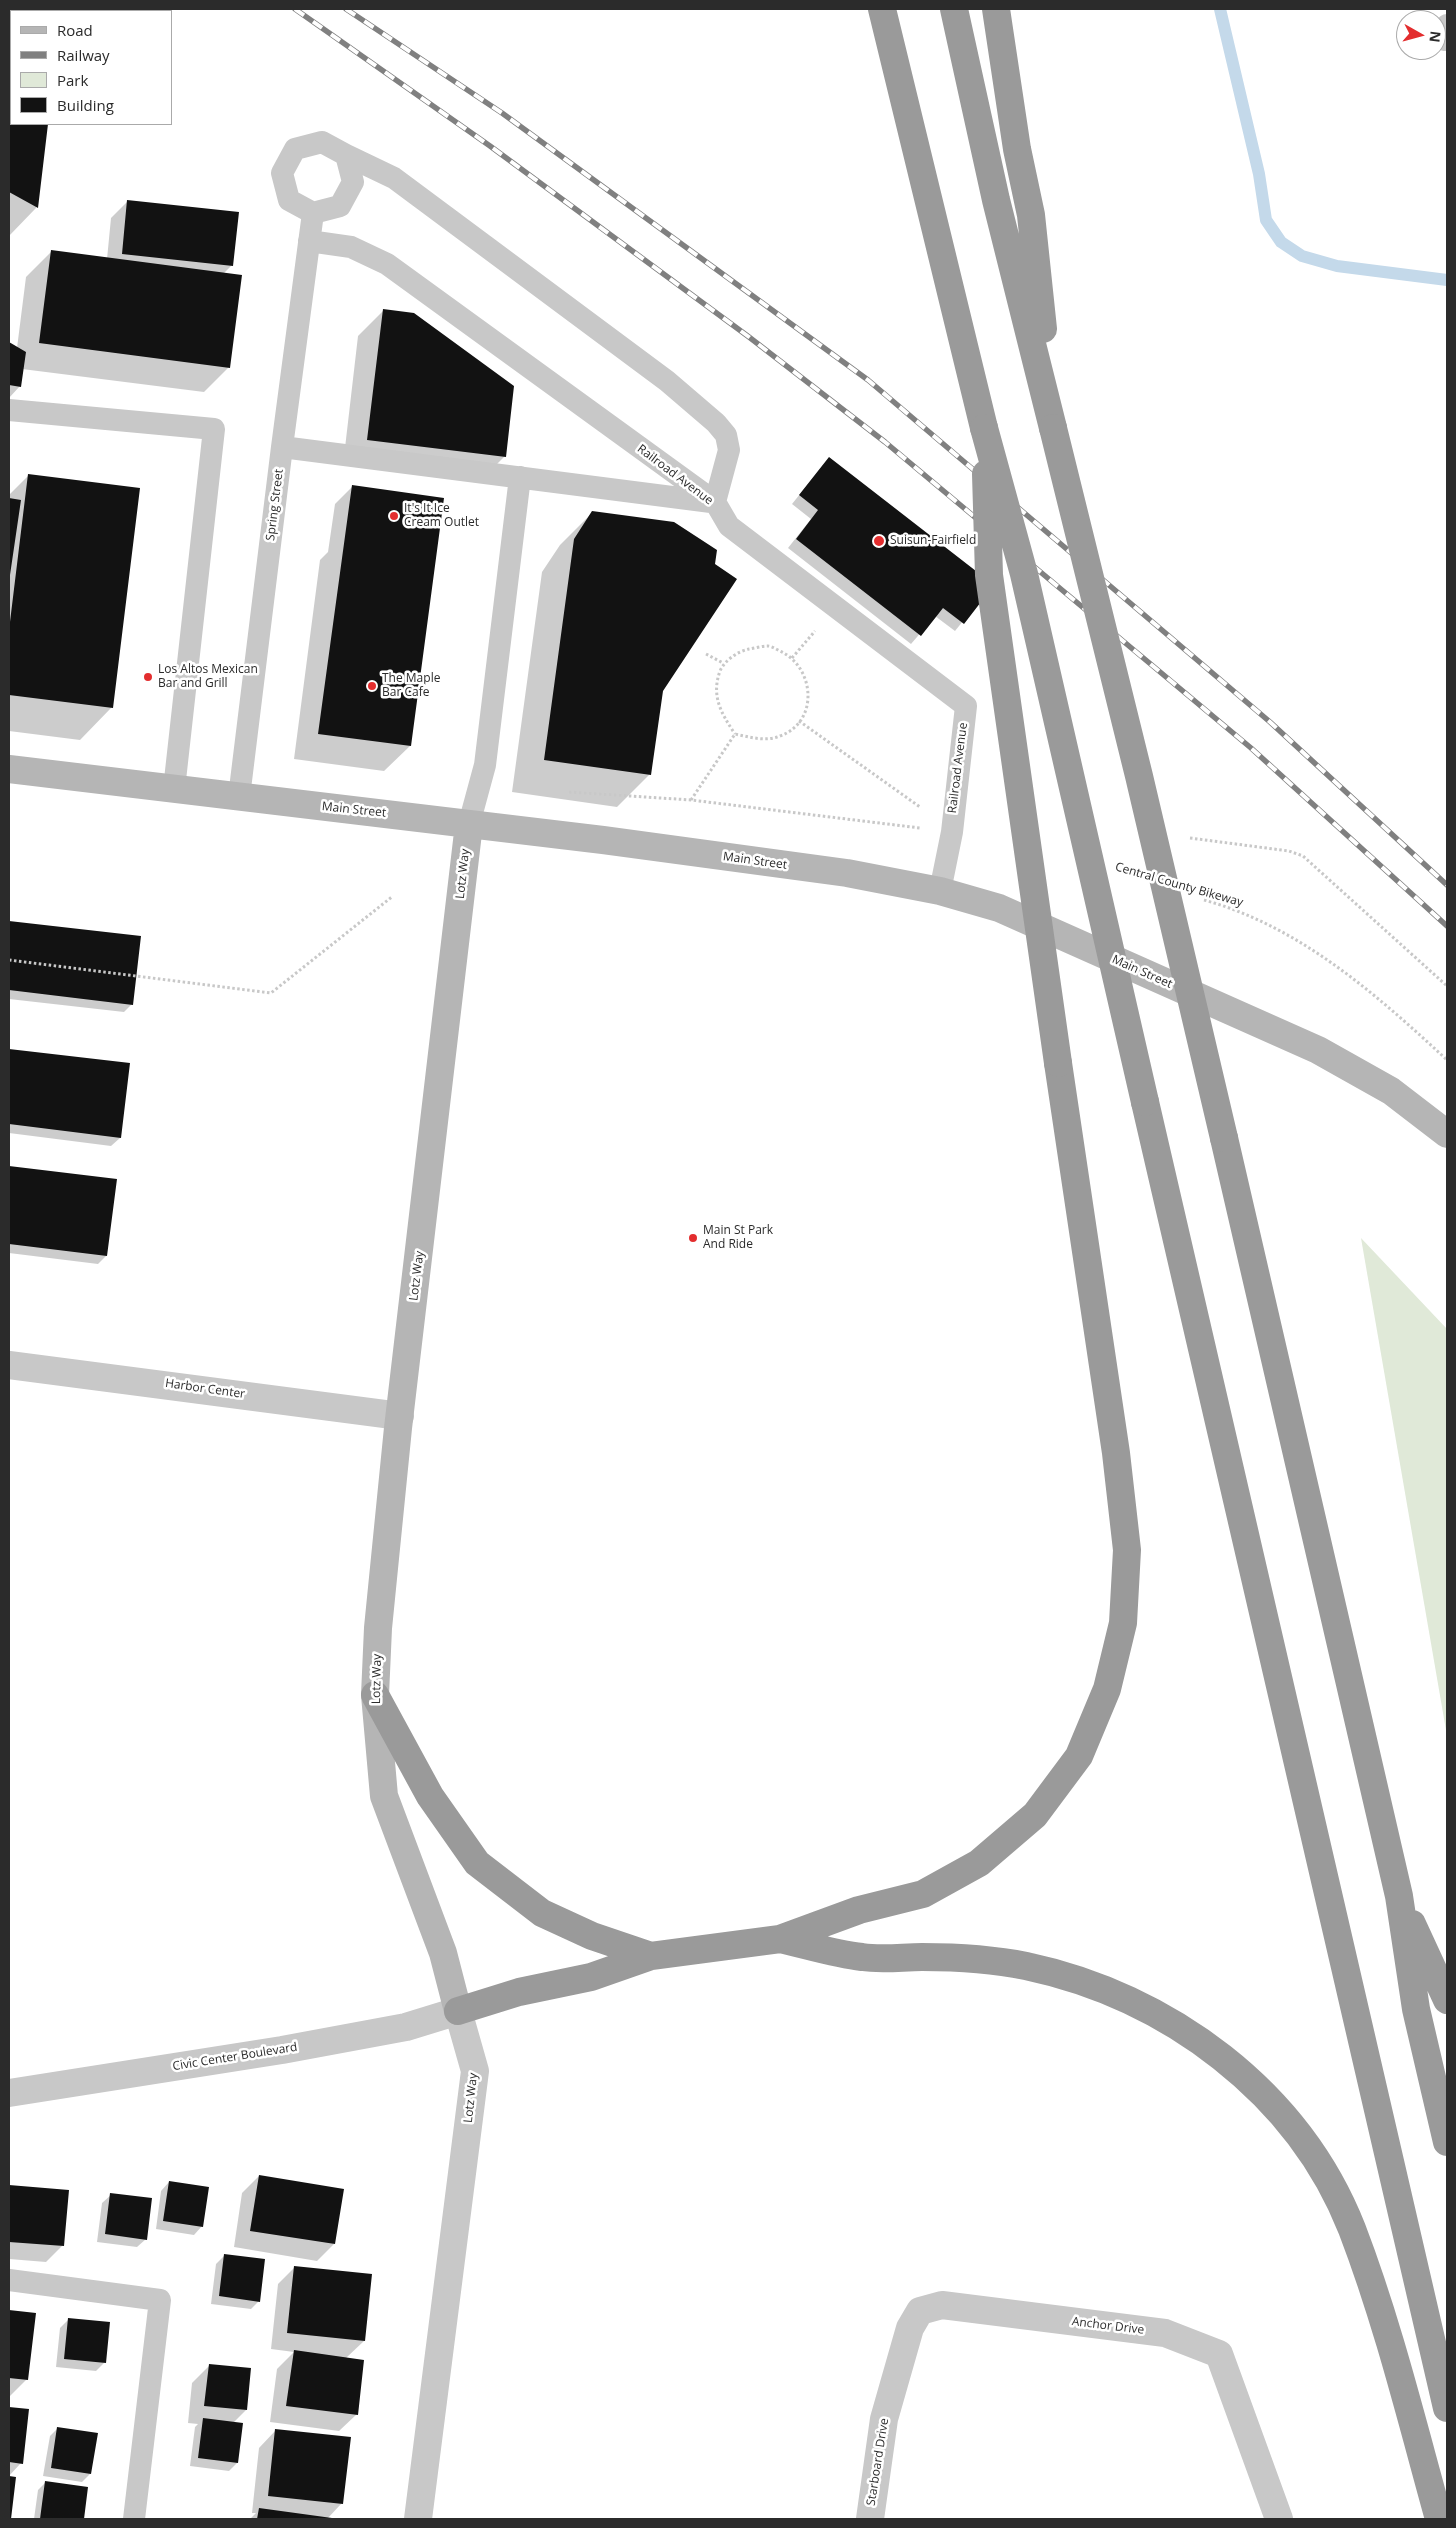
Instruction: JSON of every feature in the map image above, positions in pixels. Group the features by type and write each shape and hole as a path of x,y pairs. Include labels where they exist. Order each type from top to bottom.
{"highway":[{"path":"882,9 984,428 1024,574 1447,2408"},
{"path":"954,9 996,200 1139,776 1224,1138 1399,1896 1416,2009 1447,2142"},
{"path":"996,9 1017,149 1031,215 1053,428"},
{"path":"458,2011 519,1992 591,1978 651,1956 780,1939 859,1910 923,1894 979,1862 1035,1815 1078,1756 1107,1689 1123,1623 1127,1550 1116,1453 988,575 984,428"},
{"path":"375,1695 430,1796 476,1863 542,1913 592,1936 651,1956"},
{"path":"1399,1896 1447,2000"},
{"path":"780,1939 863,1957 953,1957 1025,1966 1097,1986 1156,2012 1218,2053 1277,2107 1316,2160 1351,2228 1386,2329 1439,2519"}],"main road":[{"name":"Main Street","path":"9,769 469,824 837,872 940,891 999,908 1318,1050 1391,1091 1447,1134"},
{"name":"Lotz Way","path":"458,2011 443,1954 384,1796 375,1695 378,1628 400,1416 469,824"}],"street":[{"name":"Harbor Center","path":"9,1366 400,1416"},
{"name":"Civic Center Boulevard","path":"9,2092 282,2050 406,2027 458,2011"},
{"name":"Lotz Way","path":"418,2519 475,2071 458,2011"},
{"name":"Anchor Drive","path":"888,2406 910,2328 920,2311 942,2305 1166,2334 1219,2354 1279,2519"},
{"name":"Starboard Drive","path":"870,2519 888,2406"}],"lane":[{"path":"282,447 715,502 728,450 726,435 716,423 667,380 394,178 322,142 296,149 286,165 282,173 289,200 313,213 340,206 353,182 346,155"},
{"name":"Spring Street","path":"239,797 313,213"},
{"name":"Railroad Avenue","path":"309,241 351,247 387,264 715,502 729,526 966,706 952,832 940,891"},
{"path":"9,410 214,429 174,789"},
{"path":"469,824 485,765 520,477"},
{"path":"9,2280 160,2300 134,2519"}],"path":[{"path":"770,646 792,658 806,676 808,699 805,713 799,721 795,727 780,736 758,739 735,734 719,710 715,684 723,663 746,649 770,646"},
{"path":"706,654 723,663"},
{"path":"799,721 921,805 920,813"},
{"path":"691,800 735,734"},
{"path":"569,792 691,800 952,832"},
{"path":"918,828 919,820"},
{"path":"1184,837 1289,851 1303,856 1447,986"},
{"path":"9,960 271,993 393,896"},
{"name":"Central County Bikeway","path":"1198,898 1236,908 1276,927 1342,970 1447,1060"}],"green space":[{"path":"1361,1238 1447,1329 1447,1736"}],"building":[{"path":"9,86 10,125 48,125 38,208 9,192"},
{"path":"127,200 239,212 233,266 122,254"},
{"path":"51,250 242,275 230,368 39,343"},
{"path":"383,309 414,313 514,386 506,457 367,440"},
{"path":"9,342 26,352 21,387 9,385"},
{"name":"Suisun-Fairfield","path":"829,457 994,585 964,624 943,608 921,636 796,539 818,510 799,495"},
{"path":"28,474 140,488 113,708 9,695 9,630"},
{"path":"352,485 444,498 411,746 318,734"},
{"path":"9,498 21,500 10,575 9,575"},
{"path":"592,511 674,522 717,550 715,564 737,579 663,691 651,775 544,760 574,539"},
{"path":"9,921 141,936 133,1005 9,990"},
{"path":"9,1049 130,1063 121,1138 9,1124"},
{"path":"9,1166 117,1179 107,1256 9,1244"},
{"path":"259,2175 344,2189 335,2244 250,2231"},
{"path":"169,2181 209,2187 203,2227 163,2221"},
{"path":"9,2185 69,2190 64,2246 9,2242"},
{"path":"110,2193 152,2198 147,2240 105,2234"},
{"path":"224,2254 265,2259 260,2302 219,2296"},
{"path":"294,2266 372,2274 365,2341 287,2333"},
{"path":"9,2310 36,2313 28,2380 9,2378"},
{"path":"68,2318 110,2322 106,2363 64,2359"},
{"path":"294,2350 364,2360 358,2415 286,2406"},
{"path":"209,2364 251,2368 247,2410 204,2406"},
{"path":"9,2407 29,2409 23,2464 9,2462"},
{"path":"203,2418 243,2423 238,2463 198,2458"},
{"path":"57,2427 98,2433 91,2474 51,2468"},
{"path":"275,2429 351,2437 343,2504 268,2496"},
{"path":"9,2476 16,2477 11,2519 9,2519"},
{"path":"45,2481 88,2487 84,2519 40,2519"},
{"path":"259,2508 332,2518 332,2519 257,2519"}],"waterway":[{"path":"1220,9 1259,174 1266,220 1281,242 1302,256 1337,266 1447,280"}],"railway":[{"path":"295,9 490,146 749,337 885,442 1251,748 1447,926"},
{"path":"346,9 502,113 868,380 1270,722 1447,885"}],"place":[{"name":"It's It Ice Cream Outlet","path":"394,516"},
{"name":"Suisun-Fairfield","path":"879,541"},
{"name":"Los Altos Mexican Bar and Grill","path":"148,677"},
{"name":"The Maple Bar Cafe","path":"372,686"},
{"name":"Main St Park And Ride","path":"693,1238"}]}
